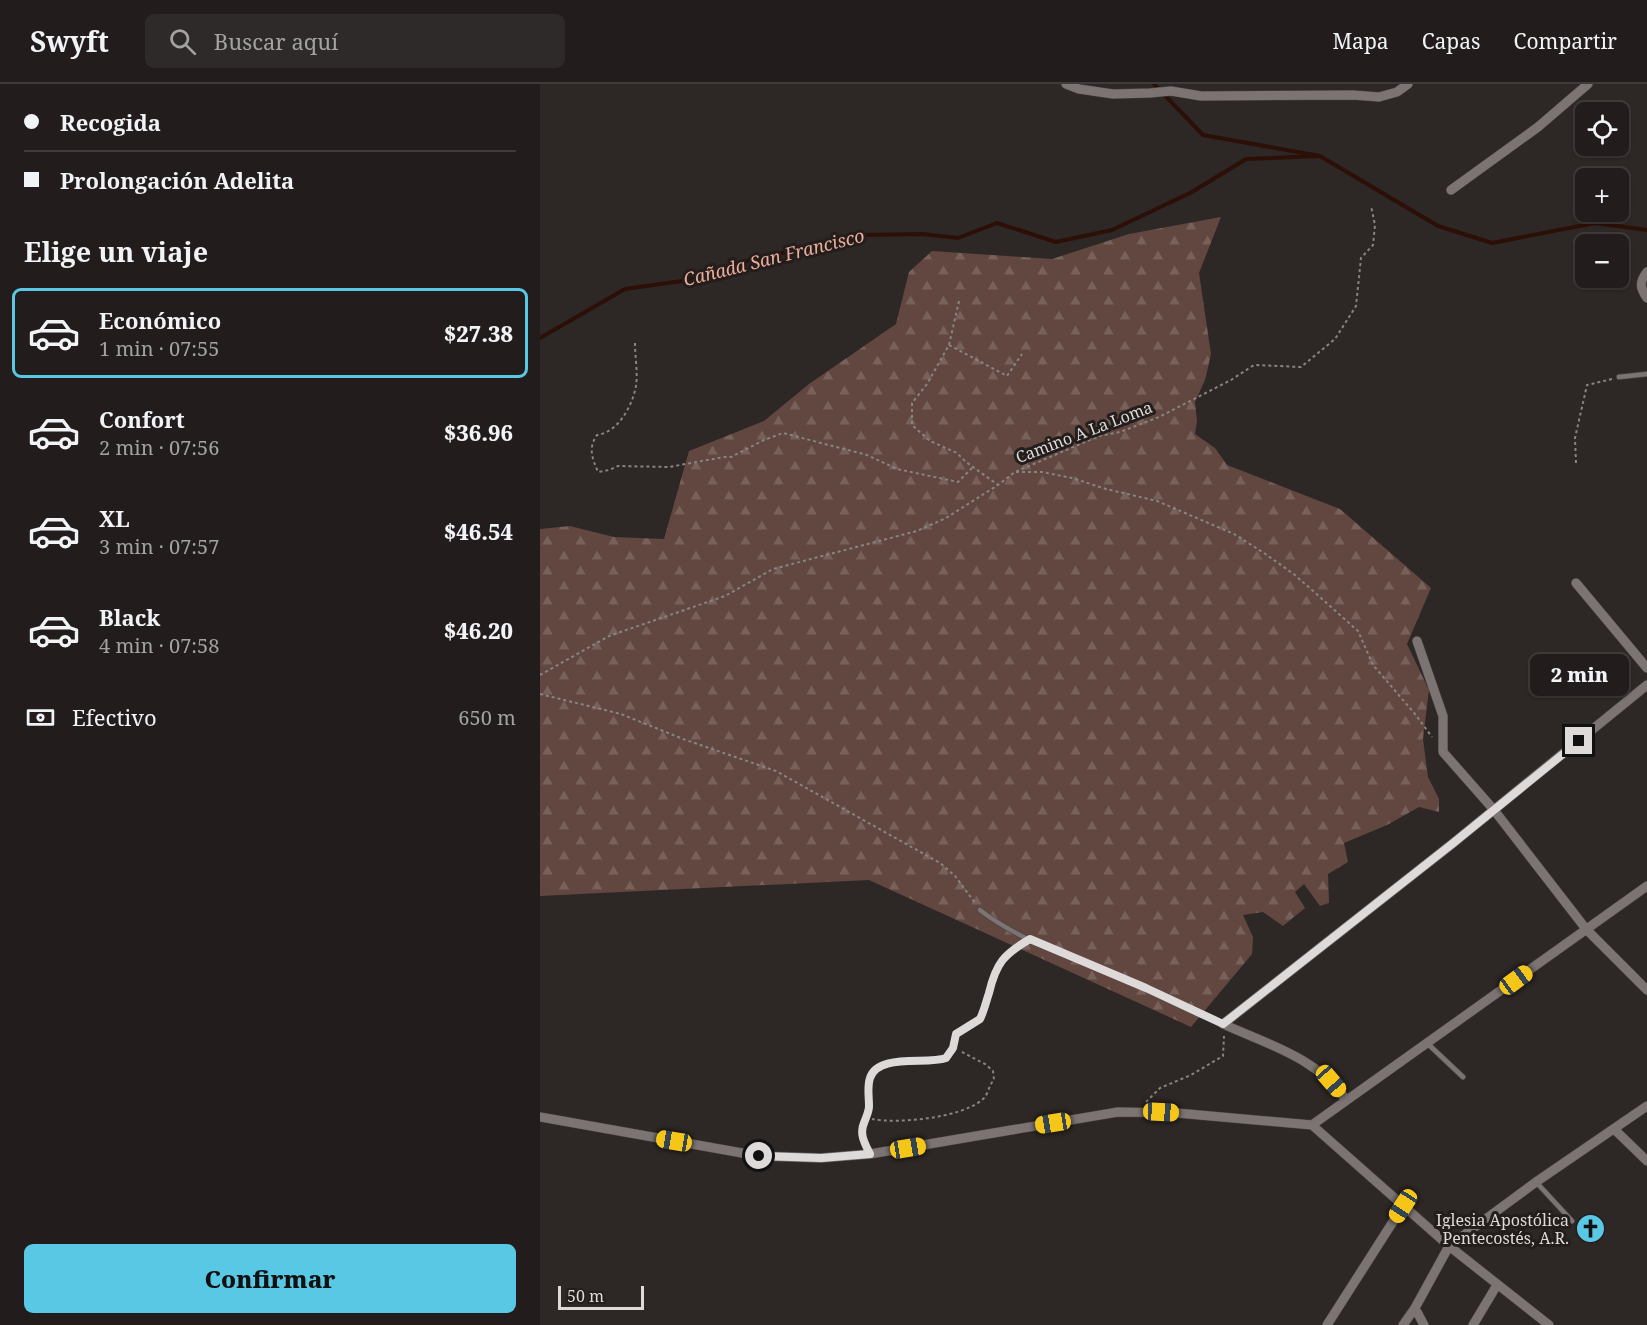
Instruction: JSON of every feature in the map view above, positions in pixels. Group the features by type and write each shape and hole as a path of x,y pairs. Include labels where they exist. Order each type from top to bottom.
{"street":[{"path":"1066,84 1079,89 1113,94 1171,91 1201,96 1353,95 1379,97 1397,92 1408,84"},
{"path":"1451,190 1538,127 1588,84"},
{"path":"1647,272 1641,280 1641,287 1647,298"},
{"path":"1576,583 1647,668"},
{"path":"1417,641 1443,716 1443,752 1494,810 1586,929 1647,990"},
{"path":"1346,1100 1331,1081 1308,1063 1223,1024 1494,810 1647,685"},
{"path":"1312,1125 1647,886"},
{"path":"1403,1325 1415,1308 1449,1246 1536,1182 1647,1106"},
{"path":"540,1117 759,1156 821,1158 870,1154 1118,1112 1145,1111 1312,1125 1449,1246 1549,1325"},
{"path":"1614,1129 1647,1161"},
{"path":"1327,1325 1403,1206"},
{"path":"1473,1325 1497,1285"},
{"path":"1415,1308 1424,1325"}],"lane":[{"path":"1619,377 1647,374"},
{"path":"980,910 991,919 1030,939 1146,988 1223,1024"},
{"path":"870,1154 862,1134 869,1104 871,1075 880,1065 886,1063 946,1058 953,1048 956,1034 975,1024 983,1014 993,974 1001,961 1015,948 1030,939"},
{"path":"1428,1044 1463,1077"},
{"path":"1536,1182 1572,1221"}],"path":[{"name":"Camino A La Loma","path":"540,675 609,636 724,596 773,570 917,531 946,518 1015,472 1100,436 1120,432 1159,417 1231,380 1254,365 1301,367 1335,339 1356,306 1361,258 1373,245 1375,225 1371,206"},
{"path":"959,301 949,345 927,384 912,404 912,425 930,441 957,453 998,485"},
{"path":"635,344 636,387 624,416 608,433 597,435 591,443 592,458 598,472 618,466 669,467 724,456 731,457 783,433 867,455 897,469 958,482 974,467"},
{"path":"949,345 1007,376 1022,354"},
{"path":"1576,463 1575,438 1587,385 1619,377"},
{"path":"1015,472 1042,472 1072,478 1157,501 1234,534 1264,553 1295,575 1358,631 1373,665 1415,714 1443,752"},
{"path":"540,694 621,714 683,739 776,771 940,863 954,876 980,910"},
{"path":"1145,1111 1146,1100 1160,1088 1191,1075 1223,1056 1223,1024"},
{"path":"866,1118 886,1122 919,1119 951,1113 983,1099 994,1080 993,1071 985,1064 953,1048"}],"green space":[{"path":"1221,217 1199,273 1211,354 1205,380 1195,402 1197,421 1195,434 1215,448 1227,465 1340,509 1431,588 1407,644 1429,690 1423,739 1428,777 1439,799 1439,812 1419,807 1387,825 1344,843 1348,862 1328,874 1329,903 1320,906 1304,884 1295,892 1305,908 1283,926 1263,912 1243,915 1253,937 1252,954 1191,1027 869,880 540,896 540,529 570,526 614,537 664,539 689,451 764,421 809,384 896,324 909,272 932,251 1052,259 1129,234"}],"waterway":[{"path":"1154,84 1203,135 1320,156 1438,226 1492,243 1595,223 1647,230"},
{"name":"Cañada San Francisco","path":"540,338 625,289 689,280 750,260 864,235 922,234 958,238 997,223 1056,242 1112,230 1192,192 1246,159 1320,156"}],"place":[{"name":"Iglesia Apostólica Pentecostés, A.R.","path":"1590,1229"}],"route":[{"path":"759,1156 821,1158 870,1154 864,1143 862,1130 868,1112 868,1089 871,1075 880,1065 886,1063 921,1062 946,1058 951,1053 956,1034 975,1024 983,1014 993,974 1001,961 1015,948 1030,939 1146,988 1223,1024 1579,741"}]}
